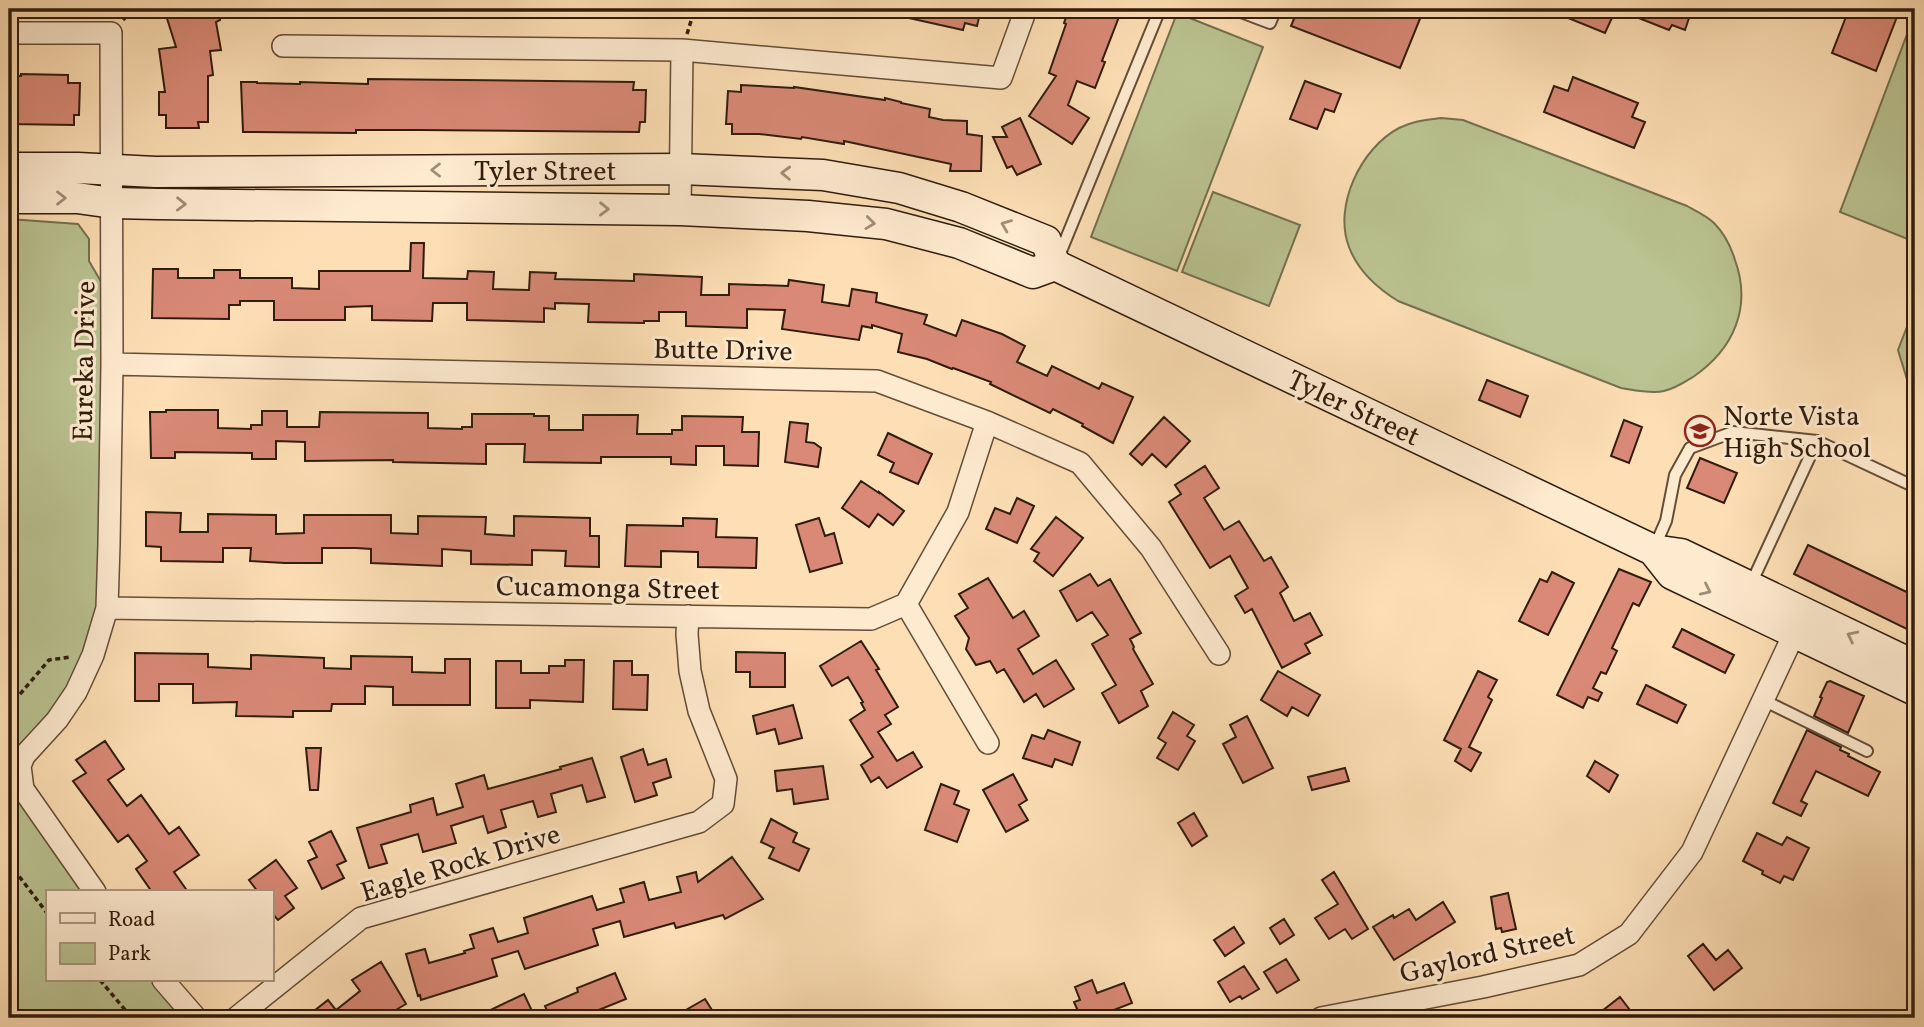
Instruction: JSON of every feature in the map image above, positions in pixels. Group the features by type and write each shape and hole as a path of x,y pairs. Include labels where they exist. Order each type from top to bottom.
{"main road":[{"name":"Tyler Street","path":"9,168 155,172 681,169 823,175 899,188 961,207 1045,241 1055,265 1653,550 1681,554 1749,586 1799,622 1915,690"},
{"name":"Tyler Street","path":"9,198 77,198 113,203 680,210 808,216 886,225 959,243 1033,273 1055,265"},
{"name":"Tyler Street","path":"1653,550 1672,574 1915,666"}],"street":[{"path":"283,46 682,50 1002,78 1026,9"},
{"name":"Eureka Drive","path":"9,33 111,33 113,203 107,608 93,654 76,692 57,720 24,756 20,766 23,789 94,890"},
{"path":"680,210 682,50"},
{"name":"Butte Drive","path":"111,364 877,381 987,422 1080,463 1151,548 1219,654"},
{"path":"987,422 958,512 906,604 988,743"},
{"name":"Cucamonga Street","path":"107,608 871,618 906,604"},
{"name":"Eagle Rock Drive","path":"236,1018 361,918 699,822 723,804 726,779 699,711 690,671 688,616"},
{"name":"Gaylord Street","path":"1321,1018 1483,987 1579,965 1629,934 1692,852 1799,622"},
{"path":"165,982 196,1018"}],"lane":[{"path":"1055,265 1160,9"},
{"path":"1233,9 1270,23 1276,9"},
{"path":"1653,550 1666,521 1675,475 1690,448 1733,432 1817,441 1915,487"},
{"path":"1749,586 1817,441"},
{"path":"1763,700 1867,751"}],"path":[{"path":"9,708 49,660 93,654"},
{"path":"9,863 46,912"},
{"path":"102,982 132,1018"}],"green space":[{"path":"1177,13 1263,47 1177,271 1091,237"},
{"path":"1915,13 1915,227 1910,240 1840,212"},
{"path":"1441,118 1463,120 1687,206 1711,220 1727,240 1740,277 1740,310 1736,326 1719,354 1693,377 1668,390 1648,392 1621,388 1398,301 1376,285 1353,256 1345,231 1348,197 1354,180 1362,164 1385,137 1409,124"},
{"path":"1213,192 1300,225 1269,306 1182,272"},
{"path":"9,219 78,224 89,239 89,261 103,285 100,592 95,621 71,685 51,714 9,755"},
{"path":"1915,306 1915,388 1909,386 1898,350"},
{"path":"9,786 84,890 46,890 46,982 155,982 186,1018 9,1018"}],"building":[{"path":"164,9 217,9 220,20 216,22 221,50 210,51 213,75 208,76 208,122 198,122 199,128 166,128 166,115 159,115 159,92 165,92 159,49 176,47"},
{"path":"895,9 981,9 977,26 965,23 963,30 895,15"},
{"path":"1069,9 1122,9 1102,61 1105,62 1095,88 1077,81 1068,105 1089,118 1072,144 1029,116 1056,76 1049,73"},
{"path":"1298,9 1424,9 1400,68 1291,26"},
{"path":"1546,9 1616,9 1605,33"},
{"path":"1616,9 1692,9 1685,30 1672,25 1669,30"},
{"path":"1849,9 1900,9 1876,71 1832,53"},
{"path":"9,75 68,75 68,83 80,83 79,115 74,115 74,125 9,124"},
{"path":"1573,77 1638,103 1632,117 1645,122 1634,148 1544,112 1554,86 1568,91"},
{"path":"368,79 634,82 633,90 646,90 645,122 640,122 639,132 243,132 241,82 368,84"},
{"path":"1305,81 1341,94 1334,112 1325,109 1317,129 1290,119"},
{"path":"741,85 794,87 885,98 930,109 929,117 967,121 967,134 982,136 981,171 950,171 951,164 844,141 844,144 802,137 732,134 732,124 726,124 728,91 741,92"},
{"path":"1020,118 1041,164 1017,175 1012,166 1007,168 993,137 1007,137 1002,127"},
{"path":"411,243 424,243 423,278 467,279 468,271 494,272 493,289 529,290 530,272 556,273 555,279 634,281 634,274 702,277 701,295 729,295 729,284 788,286 789,280 824,285 822,302 849,306 852,289 877,293 876,302 927,315 924,324 956,336 962,320 1002,334 1025,346 1017,362 1047,376 1052,366 1099,389 1102,383 1133,397 1113,443 1053,409 1050,413 990,384 991,382 927,359 898,352 902,334 872,325 872,328 862,326 859,340 782,329 785,310 747,309 747,328 686,326 686,312 659,312 659,321 644,323 588,322 589,304 555,303 555,309 544,308 544,322 467,320 467,303 433,303 432,321 372,320 372,306 345,307 345,320 274,320 274,301 240,301 240,305 229,305 229,319 152,318 153,269 178,269 178,278 214,278 214,270 240,270 240,278 292,278 292,288 319,289 319,271 410,271"},
{"path":"1487,380 1528,396 1520,417 1479,400"},
{"path":"218,410 218,428 251,429 251,425 262,425 262,411 287,411 287,427 319,427 320,412 428,413 428,428 462,429 472,427 472,414 534,414 549,416 549,430 583,430 583,415 638,415 637,434 672,434 672,430 682,430 682,416 743,417 742,432 759,432 758,466 724,465 724,446 696,446 696,465 671,464 671,457 601,457 601,463 524,462 525,444 486,444 486,464 393,460 305,461 305,442 276,441 276,459 252,459 252,453 175,452 175,458 151,458 150,412"},
{"path":"1164,417 1190,441 1166,467 1152,454 1142,465 1130,454"},
{"name":"Norte Vista High School","path":"1624,420 1642,427 1629,463 1611,456"},
{"path":"790,422 808,424 806,442 821,448 818,467 785,462"},
{"path":"888,433 932,454 918,484 890,472 894,463 878,455"},
{"name":"Norte Vista High School","path":"1700,458 1737,473 1724,503 1687,488"},
{"path":"1205,466 1219,488 1204,498 1224,530 1239,521 1264,561 1271,557 1288,587 1280,593 1294,621 1310,613 1322,635 1305,644 1310,653 1282,668 1252,609 1245,613 1235,596 1248,588 1230,556 1210,568 1169,502 1181,494 1175,485"},
{"path":"861,481 904,511 893,525 878,514 869,527 842,508"},
{"path":"1017,498 1034,506 1017,543 986,529 995,508 1010,514"},
{"path":"146,512 181,513 180,532 208,532 208,514 276,515 276,534 304,533 304,515 391,515 391,533 418,534 418,516 486,517 485,534 514,536 514,516 590,518 590,536 599,536 599,567 565,566 566,551 532,550 532,565 471,564 471,551 442,549 442,566 371,563 371,549 356,548 322,548 322,563 250,561 251,548 223,548 223,562 161,561 161,547 146,546"},
{"path":"1056,517 1083,538 1053,576 1034,561 1039,553 1031,549"},
{"path":"683,518 717,519 716,537 757,538 756,568 698,567 698,552 661,551 661,567 625,566 627,525 683,526"},
{"path":"819,518 825,536 834,533 842,563 810,572 796,525"},
{"name":"Norte Vista High School","path":"1808,545 1915,596 1915,633 1794,574"},
{"path":"1619,569 1651,582 1639,606 1633,603 1612,648 1617,651 1606,674 1601,672 1593,688 1602,693 1598,701 1588,697 1583,708 1557,695"},
{"path":"1552,572 1574,583 1548,635 1519,621 1540,579 1547,582"},
{"path":"1090,574 1098,586 1110,579 1141,633 1130,639 1153,684 1141,691 1148,706 1119,723 1102,693 1116,685 1092,644 1108,635 1092,612 1077,621 1060,591"},
{"path":"988,578 1013,618 1024,611 1039,636 1018,649 1033,674 1056,660 1074,689 1044,707 1036,694 1024,702 1004,669 997,673 990,661 976,665 966,649 969,638 955,616 968,608 959,594"},
{"path":"1682,629 1734,655 1725,673 1673,647"},
{"path":"861,641 898,707 885,715 891,724 878,732 897,761 913,752 922,767 887,788 879,777 871,782 861,765 873,757 850,720 865,710 861,703 863,702 848,677 832,686 820,666"},
{"path":"736,652 785,653 785,687 750,687 750,672 736,672"},
{"path":"135,653 208,654 208,667 251,669 251,655 324,658 324,668 351,669 351,656 412,657 412,672 445,673 445,659 470,659 470,705 393,705 393,687 365,686 365,704 332,704 331,711 293,711 293,717 236,716 237,702 193,703 193,684 159,684 159,701 135,701"},
{"path":"565,660 584,660 583,702 530,700 530,708 496,708 496,661 521,661 521,673 549,673 549,666 565,666"},
{"path":"614,661 632,661 632,675 648,675 647,710 613,709"},
{"path":"1278,671 1320,695 1308,716 1292,707 1287,716 1261,700"},
{"path":"1478,671 1497,680 1488,697 1492,700 1469,747 1481,753 1471,771 1455,761 1461,749 1444,740"},
{"path":"1830,681 1864,696 1848,733 1814,716 1822,698 1820,697"},
{"path":"1646,685 1686,705 1677,723 1637,704"},
{"path":"793,705 802,738 779,744 775,729 757,734 753,716"},
{"path":"1173,712 1194,725 1187,736 1195,741 1178,770 1157,758 1166,743 1158,738"},
{"path":"1247,716 1273,768 1243,783 1223,744 1236,737 1230,725"},
{"path":"1048,730 1080,742 1072,765 1055,759 1052,767 1023,758 1032,735 1044,739"},
{"path":"1807,730 1841,747 1840,750 1849,754 1848,756 1880,772 1868,796 1816,771 1801,801 1807,804 1801,816 1773,803"},
{"path":"105,741 124,769 108,780 127,806 141,795 169,834 179,827 199,855 174,872 187,890 151,890 136,869 147,861 128,835 118,842 73,781 86,773 76,760"},
{"path":"306,748 321,748 318,790 310,790"},
{"path":"643,749 648,765 666,759 671,777 653,783 657,795 635,802 621,757"},
{"path":"592,758 605,797 587,802 582,785 551,794 556,812 538,817 533,801 501,810 506,827 488,833 483,816 451,826 456,843 423,852 418,834 381,845 387,863 369,868 357,828 411,812 410,805 433,798 437,815 463,807 456,784 484,775 488,789"},
{"path":"1595,761 1618,775 1609,792 1587,776"},
{"path":"823,766 828,799 794,804 792,789 777,791 775,771"},
{"path":"1345,768 1349,781 1312,790 1308,777"},
{"path":"1013,774 1027,800 1019,805 1028,820 1006,832 983,790"},
{"path":"941,784 959,791 954,804 969,810 957,842 925,830"},
{"path":"1194,813 1207,836 1192,846 1178,823"},
{"path":"771,819 797,833 793,842 809,849 799,871 769,858 774,848 761,842"},
{"path":"331,831 346,861 337,865 344,878 322,889 308,861 317,857 309,842"},
{"path":"1757,833 1782,845 1787,837 1809,848 1793,880 1784,876 1780,883 1743,861"},
{"path":"732,857 763,899 725,919 723,915 676,928 674,923 624,937 620,921 593,929 598,945 525,969 518,951 492,959 497,976 421,1000 420,995 418,996 406,954 425,949 429,963 465,953 464,951 474,948 470,935 493,928 498,942 528,933 524,918 592,896 597,910 624,902 620,889 644,882 649,900 681,892 677,877 696,872 698,882"},
{"path":"276,860 297,888 285,896 294,908 278,920 273,914 273,890 256,890 249,880"},
{"path":"1334,872 1368,929 1352,939 1345,929 1329,939 1315,918 1338,904 1322,880"},
{"path":"1508,893 1516,929 1502,932 1501,928 1496,929 1491,897"},
{"path":"1443,902 1455,922 1394,960 1373,927 1409,909 1416,920"},
{"path":"1284,919 1294,935 1280,944 1270,928"},
{"path":"1234,927 1244,943 1225,956 1214,940"},
{"path":"1703,944 1716,960 1728,950 1742,968 1714,990 1688,956"},
{"path":"1286,959 1299,980 1277,993 1264,972"},
{"path":"381,962 406,1004 382,1018 305,1018 328,1000 336,1010 360,991 352,980"},
{"path":"1244,966 1259,989 1242,999 1240,996 1230,1002 1218,982"},
{"path":"615,973 626,999 579,1018 550,1018 545,1006 578,992 577,988"},
{"path":"1092,980 1097,993 1124,983 1132,1003 1111,1011 1114,1018 1081,1018 1074,1002 1080,1000 1075,987"},
{"path":"524,994 532,1011 517,1018 474,1018"},
{"path":"1620,997 1636,1018 1593,1018"},
{"path":"705,999 717,1018 672,1018"}],"place":[{"name":"Norte Vista High School","path":"1700,431"}]}
